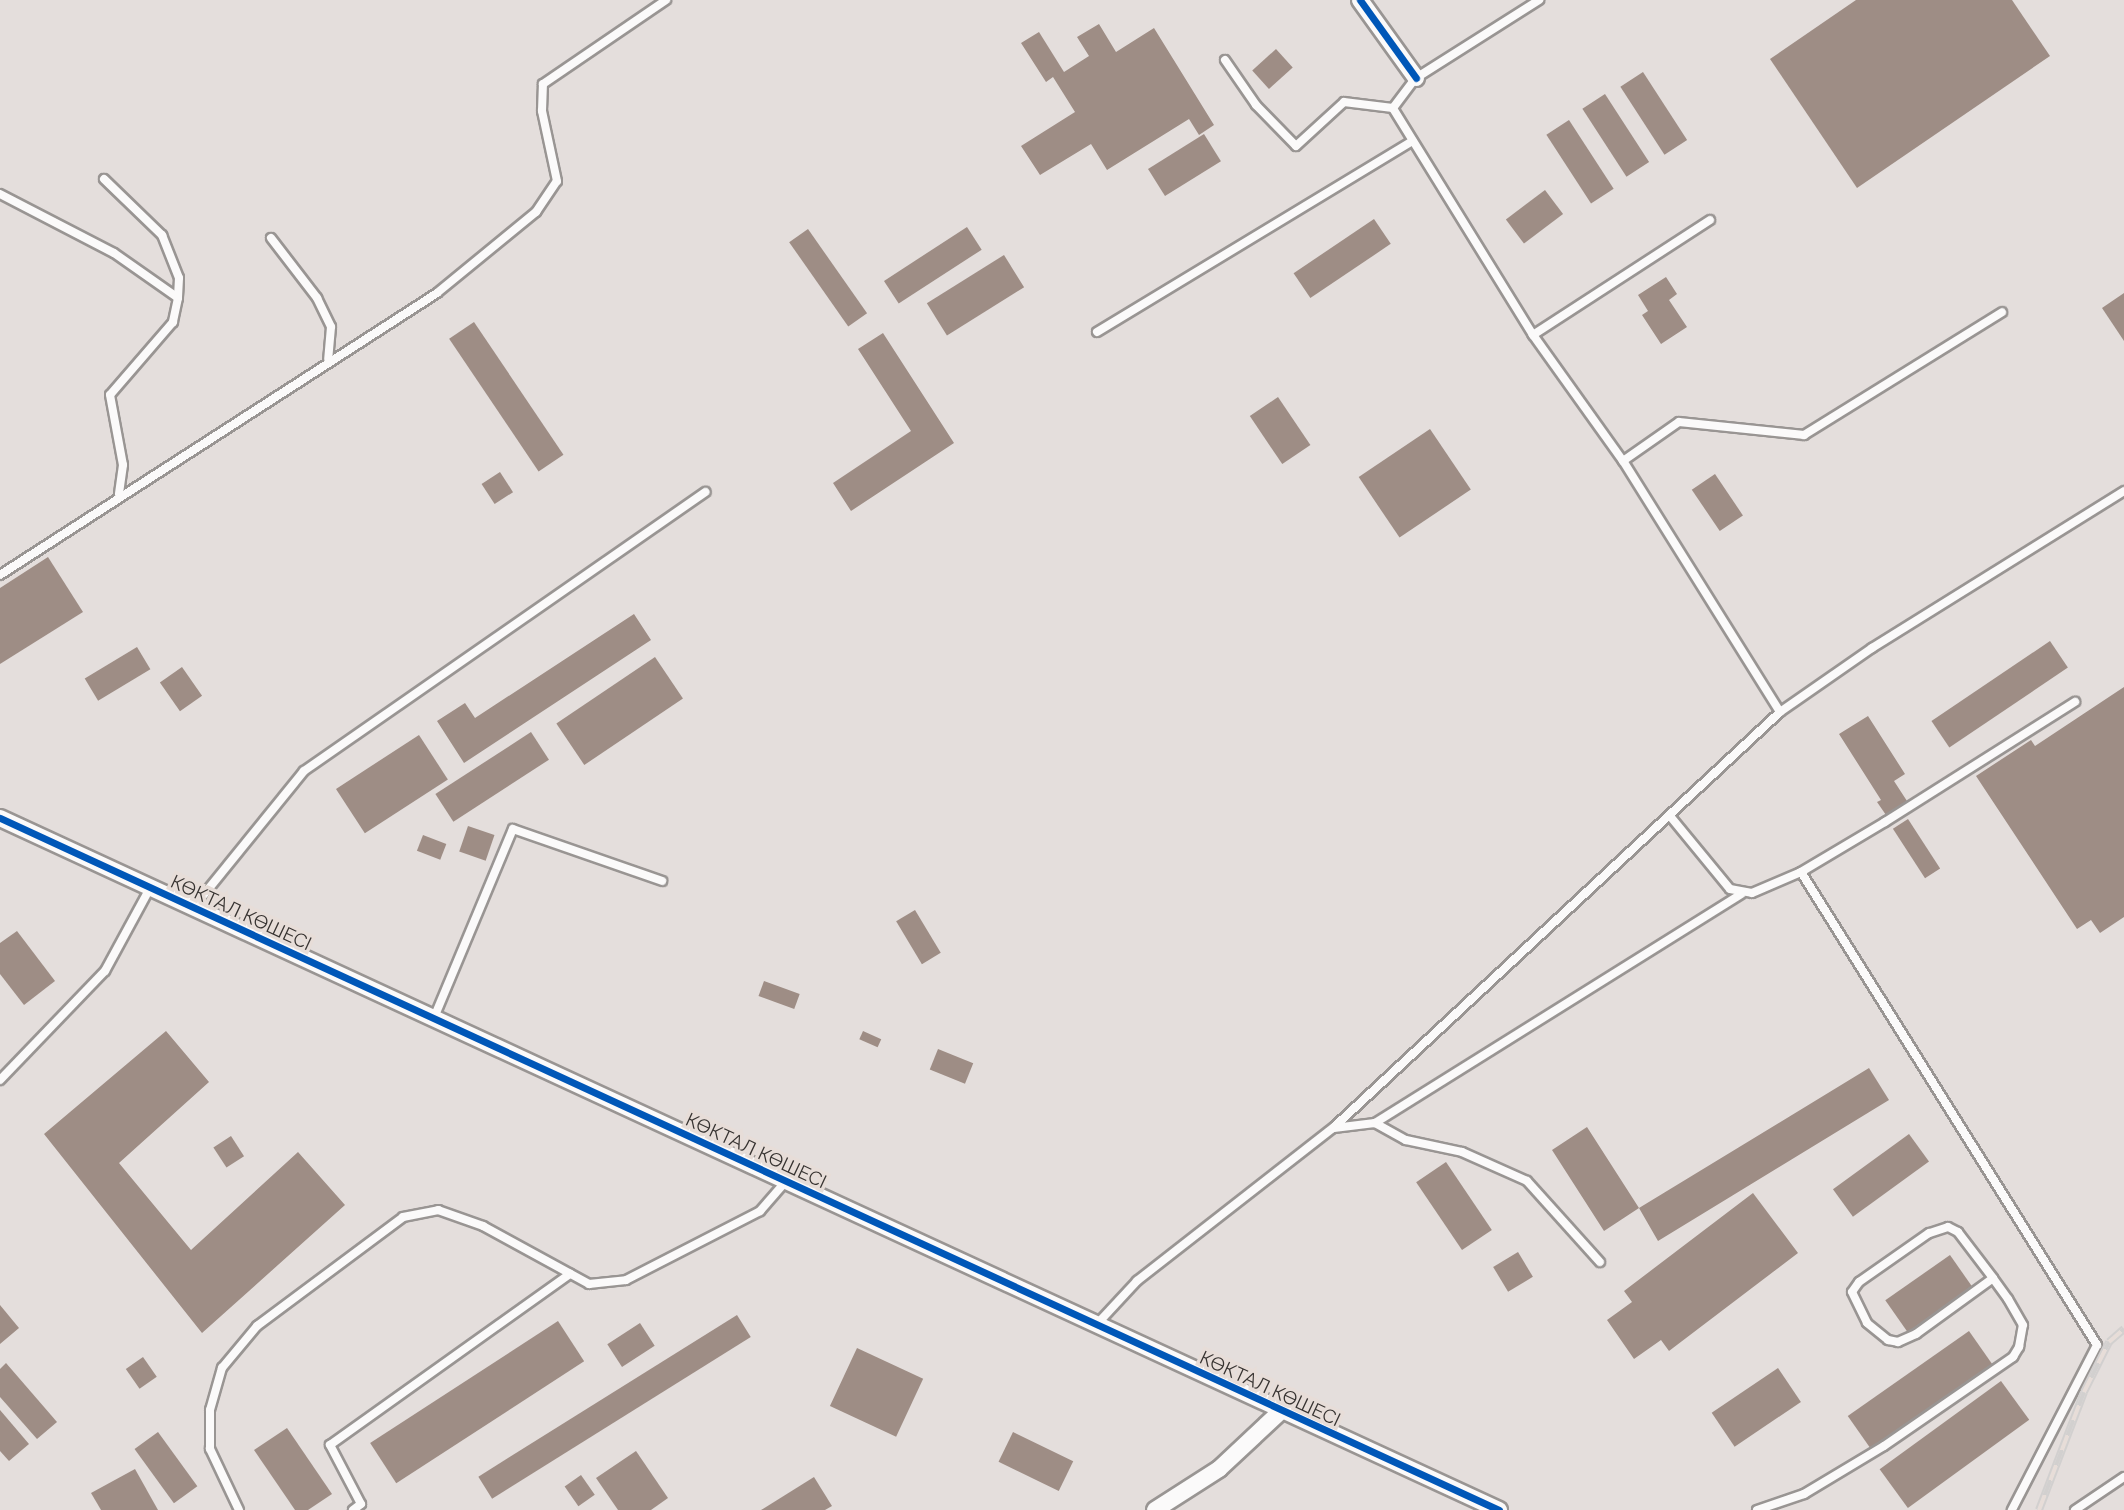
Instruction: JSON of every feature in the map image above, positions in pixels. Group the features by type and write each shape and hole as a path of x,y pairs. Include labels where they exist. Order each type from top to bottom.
{"street":[{"path":"1360,0 1416,78"},
{"name":"КӨКТАЛ КӨШЕСІ","path":"0,818 1097,1324 1280,1412 1499,1510"},
{"path":"1155,1510 1219,1469 1280,1412"}],"lane":[{"path":"0,575 119,494 328,359 437,293 536,212 557,181 542,111 543,85 666,0"},
{"path":"1393,108 1416,78 1539,0"},
{"path":"1225,60 1256,105 1296,146 1344,102 1393,108"},
{"path":"1393,108 1533,335 1623,461 1780,712"},
{"path":"1097,332 1413,141"},
{"path":"104,179 162,235 179,278 173,322 110,396 123,465 119,494"},
{"path":"0,194 114,253 178,298"},
{"path":"1533,335 1710,220"},
{"path":"271,238 317,298 331,327 328,359"},
{"path":"1623,461 1679,422 1804,435 2002,312"},
{"path":"1097,1324 1137,1281 1333,1128 1780,712 1872,648 2124,491"},
{"path":"193,908 304,771 705,492"},
{"path":"1333,1128 1375,1123 1741,894 1801,872 2075,702"},
{"path":"1670,816 1730,889 1741,894"},
{"path":"433,1020 513,829 662,881"},
{"path":"1801,872 2097,1345 2012,1510"},
{"path":"0,1080 104,971 150,888"},
{"path":"1375,1123 1406,1140 1462,1152 1527,1181 1600,1262"},
{"path":"239,1510 210,1449 210,1409 222,1368 257,1326 403,1217 438,1210 483,1226 589,1284 626,1280 760,1211 785,1182"},
{"path":"1757,1510 1824,1483 2013,1357 2023,1325 1993,1278 1958,1232 1948,1227 1929,1233 1859,1282 1853,1292 1867,1322 1888,1340 1898,1342 1916,1334 1993,1278"},
{"path":"353,1510 361,1504 330,1445 570,1274"},
{"path":"2075,1510 2124,1477"}],"building":[{"path":"1856,0 2012,0 2050,56 1857,188 1770,59"},
{"path":"1099,24 1116,52 1154,28 1214,125 1199,135 1189,119 1107,170 1091,144 1040,175 1021,146 1075,112 1053,77 1046,82 1021,43 1039,32 1064,72 1089,56 1077,37"},
{"path":"1276,49 1293,68 1269,89 1252,70"},
{"path":"1643,72 1687,140 1664,155 1620,87"},
{"path":"1605,94 1649,162 1626,177 1582,109"},
{"path":"1569,120 1614,189 1591,203 1546,135"},
{"path":"1204,134 1221,161 1165,196 1148,169"},
{"path":"1545,190 1563,214 1524,243 1506,219"},
{"path":"1374,219 1391,244 1310,298 1294,273"},
{"path":"967,227 982,250 899,304 884,281"},
{"path":"808,229 867,313 848,327 789,242"},
{"path":"1004,255 1024,287 947,335 927,303"},
{"path":"1666,277 1677,294 1669,300 1687,327 1661,344 1642,315 1648,311 1638,295"},
{"path":"2124,293 2124,341 2102,308"},
{"path":"474,322 563,455 539,471 449,339"},
{"path":"883,333 954,443 851,511 833,483 911,431 858,349"},
{"path":"1278,397 1310,445 1282,464 1250,416"},
{"path":"1430,429 1471,490 1400,538 1359,477"},
{"path":"500,472 513,492 495,504 482,484"},
{"path":"1715,474 1743,515 1720,531 1692,490"},
{"path":"48,557 83,612 0,664 0,588"},
{"path":"634,614 651,640 464,763 437,721 465,703 475,718"},
{"path":"2050,641 2068,668 1949,747 1931,721"},
{"path":"137,647 150,669 98,701 85,678"},
{"path":"655,657 683,698 584,765 556,724"},
{"path":"182,667 202,696 180,711 160,682"},
{"path":"2124,687 2124,917 2100,933 2091,920 2077,929 1976,776 2031,740 2035,746"},
{"path":"1868,716 1905,774 1894,781 1907,801 1886,815 1877,802 1881,800 1839,734"},
{"path":"531,732 549,760 453,822 435,794"},
{"path":"419,735 448,779 365,833 336,789"},
{"path":"1908,819 1940,868 1925,878 1893,829"},
{"path":"468,826 494,835 486,861 459,852"},
{"path":"423,835 446,844 440,860 417,851"},
{"path":"915,910 941,953 922,964 896,921"},
{"path":"17,931 55,981 24,1005 0,974 0,943"},
{"path":"764,981 800,994 794,1009 759,996"},
{"path":"166,1031 209,1082 119,1163 191,1250 298,1152 345,1205 202,1333 44,1134"},
{"path":"863,1031 881,1039 878,1047 859,1039"},
{"path":"938,1049 973,1063 965,1084 930,1069"},
{"path":"1869,1068 1889,1100 1658,1241 1639,1208"},
{"path":"1587,1127 1639,1208 1604,1231 1552,1150"},
{"path":"1909,1134 1929,1162 1853,1217 1833,1189"},
{"path":"231,1136 244,1156 226,1168 213,1147"},
{"path":"1446,1162 1492,1230 1462,1250 1416,1182"},
{"path":"1753,1193 1798,1253 1669,1351 1661,1340 1634,1359 1607,1320 1632,1302 1624,1291"},
{"path":"1518,1252 1533,1277 1508,1292 1493,1267"},
{"path":"1950,1255 1973,1288 1908,1333 1885,1300"},
{"path":"0,1305 19,1328 0,1344"},
{"path":"737,1315 751,1337 492,1499 478,1477"},
{"path":"558,1321 584,1361 396,1483 370,1443"},
{"path":"640,1323 655,1346 622,1367 607,1344"},
{"path":"1969,1331 1994,1367 1873,1452 1848,1416"},
{"path":"857,1348 923,1379 896,1437 830,1406"},
{"path":"143,1357 157,1377 140,1389 126,1369"},
{"path":"6,1363 57,1422 37,1439 0,1397 0,1369"},
{"path":"1778,1368 1801,1402 1735,1447 1712,1413"},
{"path":"2001,1381 2029,1420 1908,1508 1880,1469"},
{"path":"0,1410 29,1444 9,1461 0,1451"},
{"path":"287,1428 332,1494 308,1510 295,1510 254,1450"},
{"path":"158,1432 197,1486 174,1503 135,1449"},
{"path":"1013,1432 1073,1461 1059,1491 999,1462"},
{"path":"636,1451 668,1498 651,1510 618,1510 596,1478"},
{"path":"135,1469 158,1510 101,1510 91,1493"},
{"path":"581,1475 595,1495 578,1506 565,1486"},
{"path":"814,1477 832,1506 825,1510 761,1510"}],"railway":[{"path":"2039,1510 2084,1392 2109,1342 2124,1329"}],"cycle path":[{"path":"1360,0 1416,78"},
{"path":"0,818 1499,1510"}]}
